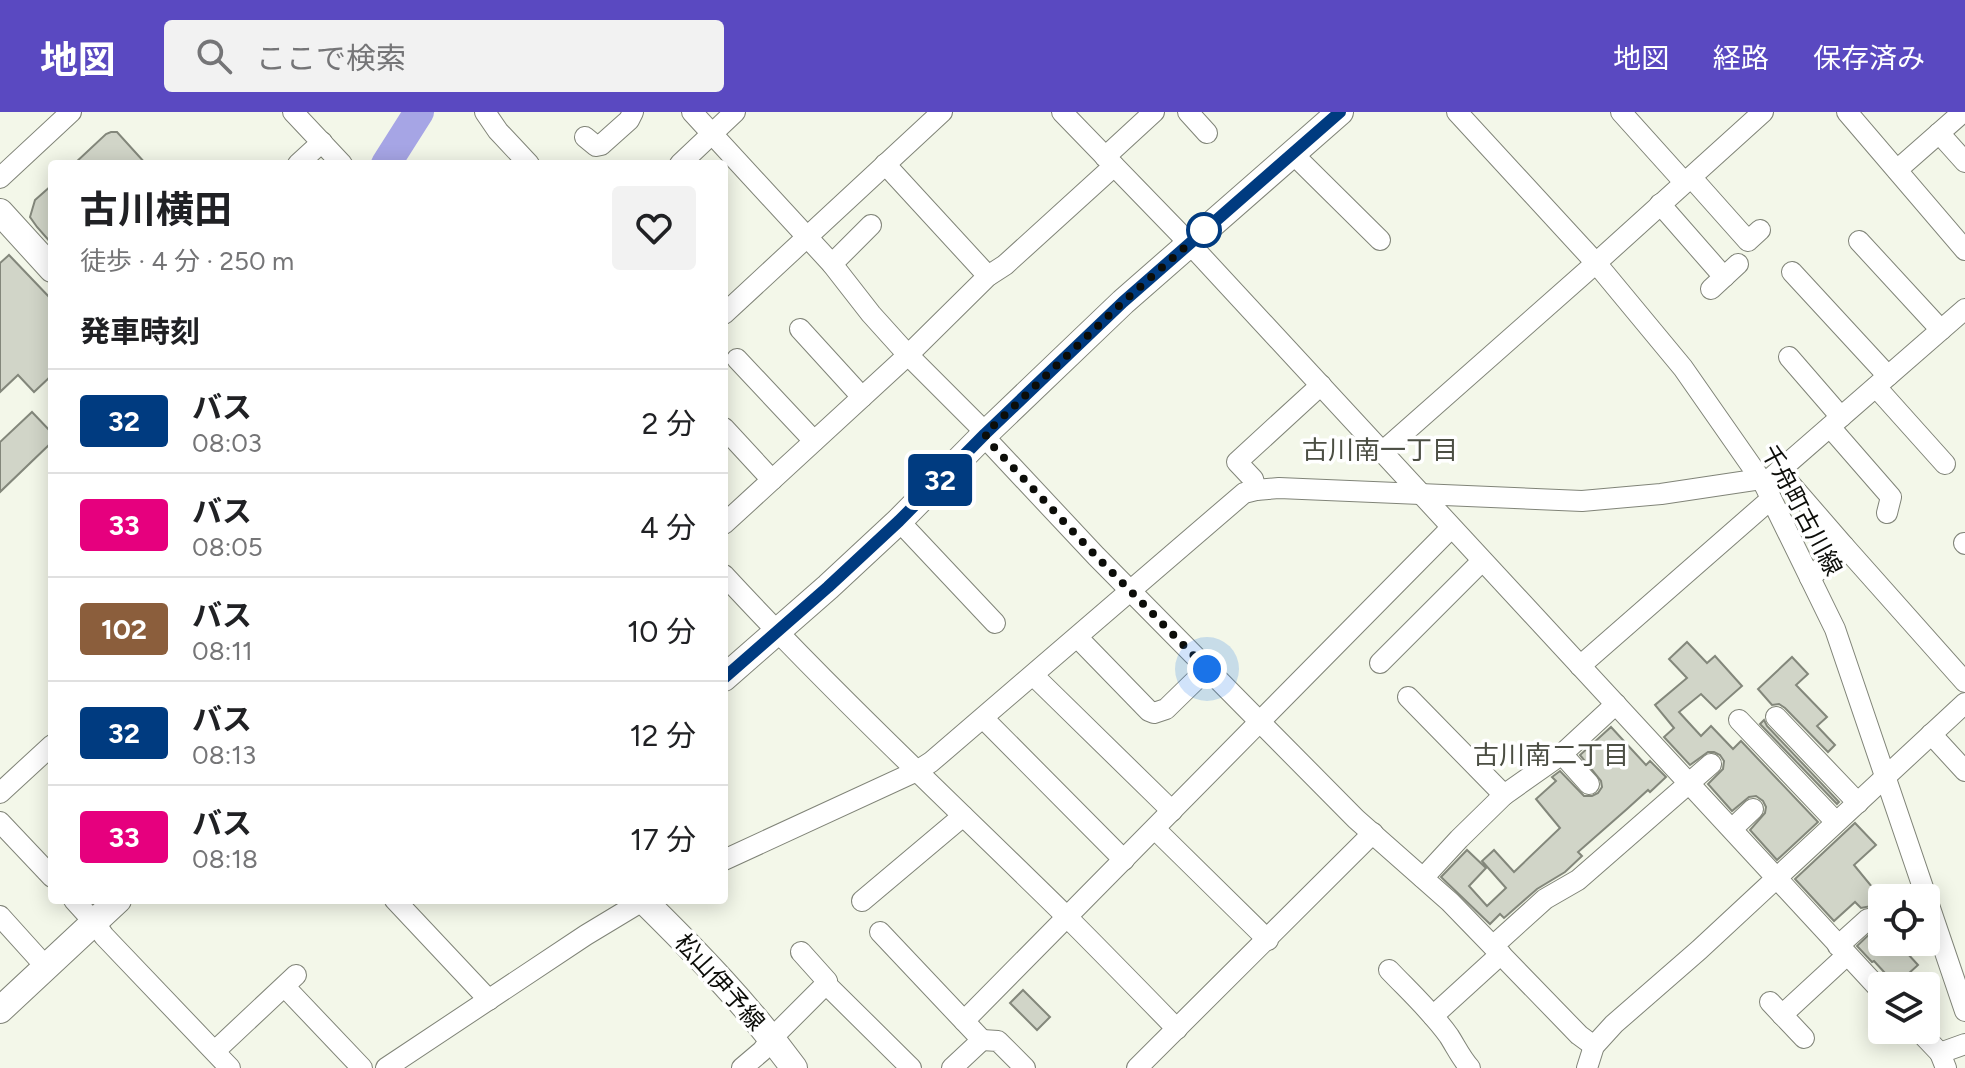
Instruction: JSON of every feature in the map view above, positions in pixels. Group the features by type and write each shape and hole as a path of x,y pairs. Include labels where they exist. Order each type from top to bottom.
{"main road":[{"path":"728,675 899,521 1123,302 1340,112"},
{"path":"0,212 48,265"},
{"path":"0,1010 114,904"},
{"name":"松山伊予線","path":"647,904 700,956 772,1038 794,1068"}],"street":[{"path":"0,178 71,112"},
{"path":"293,112 338,160"},
{"path":"485,112 525,160"},
{"path":"585,137 596,146 601,145 629,120 633,112"},
{"path":"692,112 832,264 908,355 1131,592 1373,833 1450,902 1579,1035 1594,1046"},
{"path":"684,160 735,112"},
{"path":"728,310 942,112"},
{"path":"1062,112 1189,243 1868,977"},
{"path":"728,520 908,355 988,276 1005,265 1110,162 1154,112"},
{"path":"1188,112 1207,133"},
{"name":"千舟町古川線","path":"1457,112 1596,263 1683,368 1769,483 1835,629 1965,1011"},
{"path":"1621,112 1748,241 1760,230"},
{"path":"1382,452 1763,112"},
{"path":"1847,112 1965,250"},
{"path":"1897,170 1963,112"},
{"path":"1939,133 1965,162"},
{"path":"302,160 322,142"},
{"path":"1293,154 1380,240"},
{"path":"885,164 988,276"},
{"path":"1660,204 1724,277"},
{"path":"832,264 871,225"},
{"path":"1859,241 1941,330"},
{"path":"1792,272 1945,464"},
{"path":"1580,666 1769,483 1965,309"},
{"path":"800,329 862,397"},
{"path":"1789,357 1891,497 1887,513"},
{"path":"737,359 814,441"},
{"path":"1256,490 1253,479 1237,462 1321,385"},
{"path":"728,432 772,480"},
{"path":"728,858 917,771 984,719 1244,493 1256,490 1279,488 1582,501 1769,483 1844,546 1965,682"},
{"path":"899,521 995,623"},
{"path":"964,1021 1451,528"},
{"path":"1810,578 1844,546"},
{"path":"1380,663 1482,561"},
{"path":"728,579 777,632 1177,1029"},
{"path":"1078,638 1154,713 1166,709 1207,669"},
{"path":"1034,676 1172,811"},
{"path":"1408,697 1439,717 1504,795"},
{"path":"1587,1068 1594,1046 1614,1024 1699,950 1965,703"},
{"path":"1423,878 1504,795 1562,754 1616,704"},
{"path":"1776,717 1858,803"},
{"path":"984,719 1124,860"},
{"path":"1739,720 1836,822"},
{"path":"1931,734 1965,771"},
{"path":"0,793 48,749"},
{"path":"1562,754 1589,784"},
{"path":"1433,1016 1545,899 1578,880 1711,764"},
{"path":"1732,829 1753,809"},
{"path":"862,901 963,816"},
{"path":"0,822 48,873"},
{"path":"1155,829 1268,940"},
{"path":"1137,1068 1373,833"},
{"path":"78,904 104,936 230,1068"},
{"path":"399,904 489,1000"},
{"path":"386,1068 636,904"},
{"path":"0,916 46,967"},
{"path":"1804,1038 1776,1008 1843,950 1868,919"},
{"path":"880,932 982,1040 998,1041 1025,1068"},
{"path":"801,952 827,981 826,984 911,1068"},
{"path":"1389,970 1433,1016 1470,1068"},
{"path":"215,1051 290,981 362,1068"},
{"path":"742,1068 826,984"},
{"path":"952,1068 982,1040"},
{"path":"1930,1044 1943,1060 1965,1044"}],"building":[{"path":"117,132 142,160 78,160 106,134"},
{"path":"48,189 48,239 30,217 35,200"},
{"path":"9,255 48,296 48,379 34,392 18,375 0,392 0,263"},
{"path":"32,412 48,429 48,446 0,492 0,442"},
{"path":"1687,642 1707,663 1715,656 1742,686 1716,709 1701,694 1679,712 1701,736 1711,726 1733,749 1741,741 1818,822 1777,860 1750,830 1765,813 1763,801 1756,796 1749,797 1732,811 1708,784 1723,769 1724,761 1720,755 1708,752 1690,765 1664,737 1674,728 1655,705 1687,678 1669,659"},
{"path":"1792,657 1808,674 1796,685 1827,717 1817,726 1835,745 1828,752 1785,708 1779,704 1772,705 1758,689"},
{"path":"1764,720 1839,802 1837,804 1760,724"},
{"path":"1611,727 1646,765 1650,761 1666,777 1578,852 1582,856 1565,872 1537,889 1504,918 1500,914 1490,924 1441,877 1467,850 1486,868 1469,886 1487,906 1506,888 1482,861 1494,850 1514,872 1560,828 1536,799 1556,781 1552,777 1560,771 1584,796 1598,793 1602,787 1601,781 1580,755"},
{"path":"1855,823 1876,845 1854,865 1870,884 1868,907 1861,908 1855,902 1834,921 1795,879"},
{"path":"1868,935 1868,956 1910,956 1918,965 1910,972 1884,972 1857,946"},
{"path":"1023,990 1050,1017 1037,1030 1010,1003"}],"waterway":[{"path":"389,160 419,112"}],"bus line":[{"name":"32","path":"728,674 899,521 1123,302 1340,112"}],"district":[{"name":"古川南一丁目","path":"1380,450"},
{"name":"古川南二丁目","path":"1551,755"}],"route":[{"path":"1204,230 1210,225 1123,302 985,434 1082,542 1207,669"}]}
